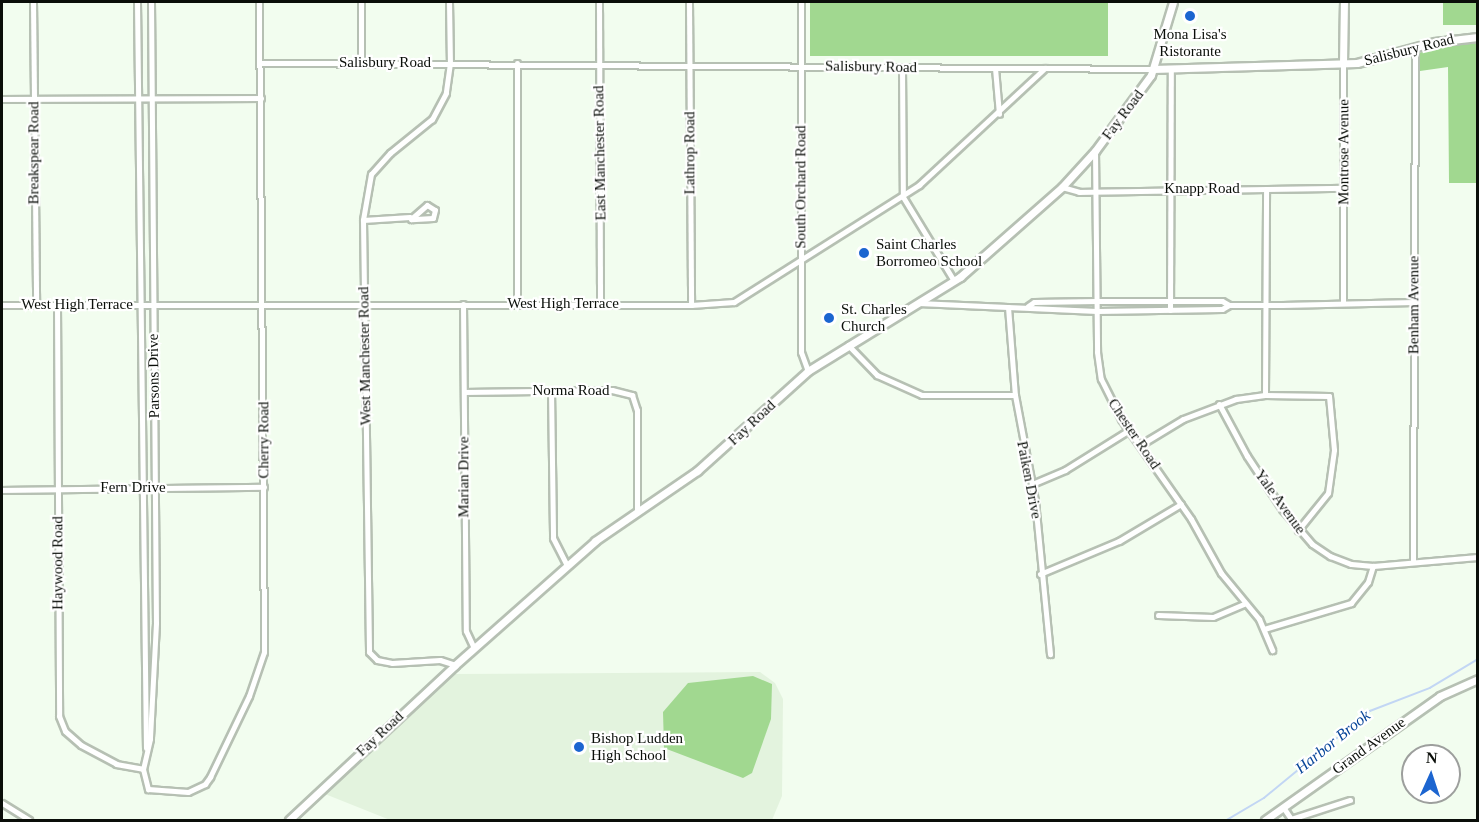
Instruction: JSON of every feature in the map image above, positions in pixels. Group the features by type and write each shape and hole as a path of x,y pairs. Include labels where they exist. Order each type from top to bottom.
{"street":[{"name":"Breakspear Road","path":"33,2 36,305"},
{"name":"Parsons Drive","path":"137,2 142,658 146,748 143,769"},
{"name":"Parsons Drive","path":"146,748 150,739 155,657 151,2"},
{"name":"Cherry Road","path":"143,769 148,789 188,792 205,784 259,673 266,627 259,2"},
{"path":"361,63 362,2"},
{"name":"West Manchester Road","path":"449,2 450,63 446,93 432,119 390,153 371,174 363,220 369,652 377,660 392,663 440,660 455,665"},
{"name":"East Manchester Road","path":"599,2 600,305"},
{"name":"Lathrop Road","path":"689,2 691,305"},
{"name":"South Orchard Road","path":"801,2 801,358 808,371"},
{"name":"Fay Road","path":"289,820 455,665 567,566 637,511 698,471 808,371 954,281 1062,188 1095,151 1138,96 1154,69 1173,2"},
{"name":"Montrose Avenue","path":"1343,303 1344,2"},
{"name":"Salisbury Road","path":"260,63 1172,69 1343,64 1382,59 1451,39 1478,37"},
{"name":"Benham Avenue","path":"1413,562 1415,48"},
{"path":"517,63 518,304"},
{"path":"902,68 903,197 954,281"},
{"path":"994,68 999,114"},
{"name":"West High Terrace","path":"2,305 691,305 734,302 903,197 942,167 1045,68"},
{"path":"1170,310 1172,69"},
{"path":"2,99 261,98"},
{"name":"Chester Road","path":"1095,151 1098,192 1097,311 1101,379 1129,430 1181,504 1244,604 1264,629 1272,650"},
{"name":"Knapp Road","path":"1062,188 1098,192 1344,188"},
{"path":"1265,395 1266,189"},
{"path":"138,212 152,211"},
{"path":"363,220 410,217"},
{"path":"1028,306 1034,302 1097,301 1222,301 1229,305 1414,302"},
{"path":"918,303 1028,306 1097,311 1222,309 1229,305"},
{"name":"Marian Drive","path":"463,304 466,631 474,648"},
{"name":"Haywood Road","path":"57,305 61,724 70,736 101,757 143,769"},
{"name":"Paiken Drive","path":"1008,307 1015,395 1039,528 1040,574 1050,654"},
{"path":"848,345 877,375 922,395 1015,395"},
{"path":"551,390 553,538 567,566"},
{"name":"Norma Road","path":"464,392 623,391 635,399 637,511"},
{"path":"1140,445 1183,419 1219,404 1265,395 1327,395 1332,403 1332,475 1324,502 1298,530"},
{"name":"Yale Avenue","path":"1219,404 1247,456 1298,530 1330,556 1351,564 1373,566 1478,557"},
{"path":"1032,484 1065,470 1129,430"},
{"name":"Fern Drive","path":"2,490 264,487"},
{"path":"1040,574 1119,541 1181,504"},
{"path":"1264,629 1351,603 1363,591 1373,566"},
{"path":"1158,615 1213,617 1244,604"},
{"path":"142,658 155,657"},
{"name":"Grand Avenue","path":"1265,820 1440,696 1478,679"},
{"path":"1283,807 1291,819 1350,800"},
{"path":"2,803 29,820"}],"shaded area":[{"name":"Bishop Ludden High School","path":"760,672 775,683 783,699 782,796 772,820 390,820 325,794 453,674"}],"green space":[{"path":"810,2 1108,2 1108,56 810,56"},
{"path":"1443,2 1477,2 1477,25 1443,25"},
{"path":"1451,42 1477,42 1477,183 1449,183 1448,67 1420,71 1419,53"},
{"path":"753,676 772,684 771,719 752,773 743,778 664,748 663,712 688,683"}],"waterway":[{"name":"Harbor Brook","path":"1227,820 1264,798 1370,711 1430,688 1478,659"}],"place":[{"name":"Mona Lisa's Ristorante","path":"1190,16"},
{"name":"Saint Charles Borromeo School","path":"864,253"},
{"name":"St. Charles Church","path":"829,318"},
{"name":"Bishop Ludden High School","path":"579,747"}]}
